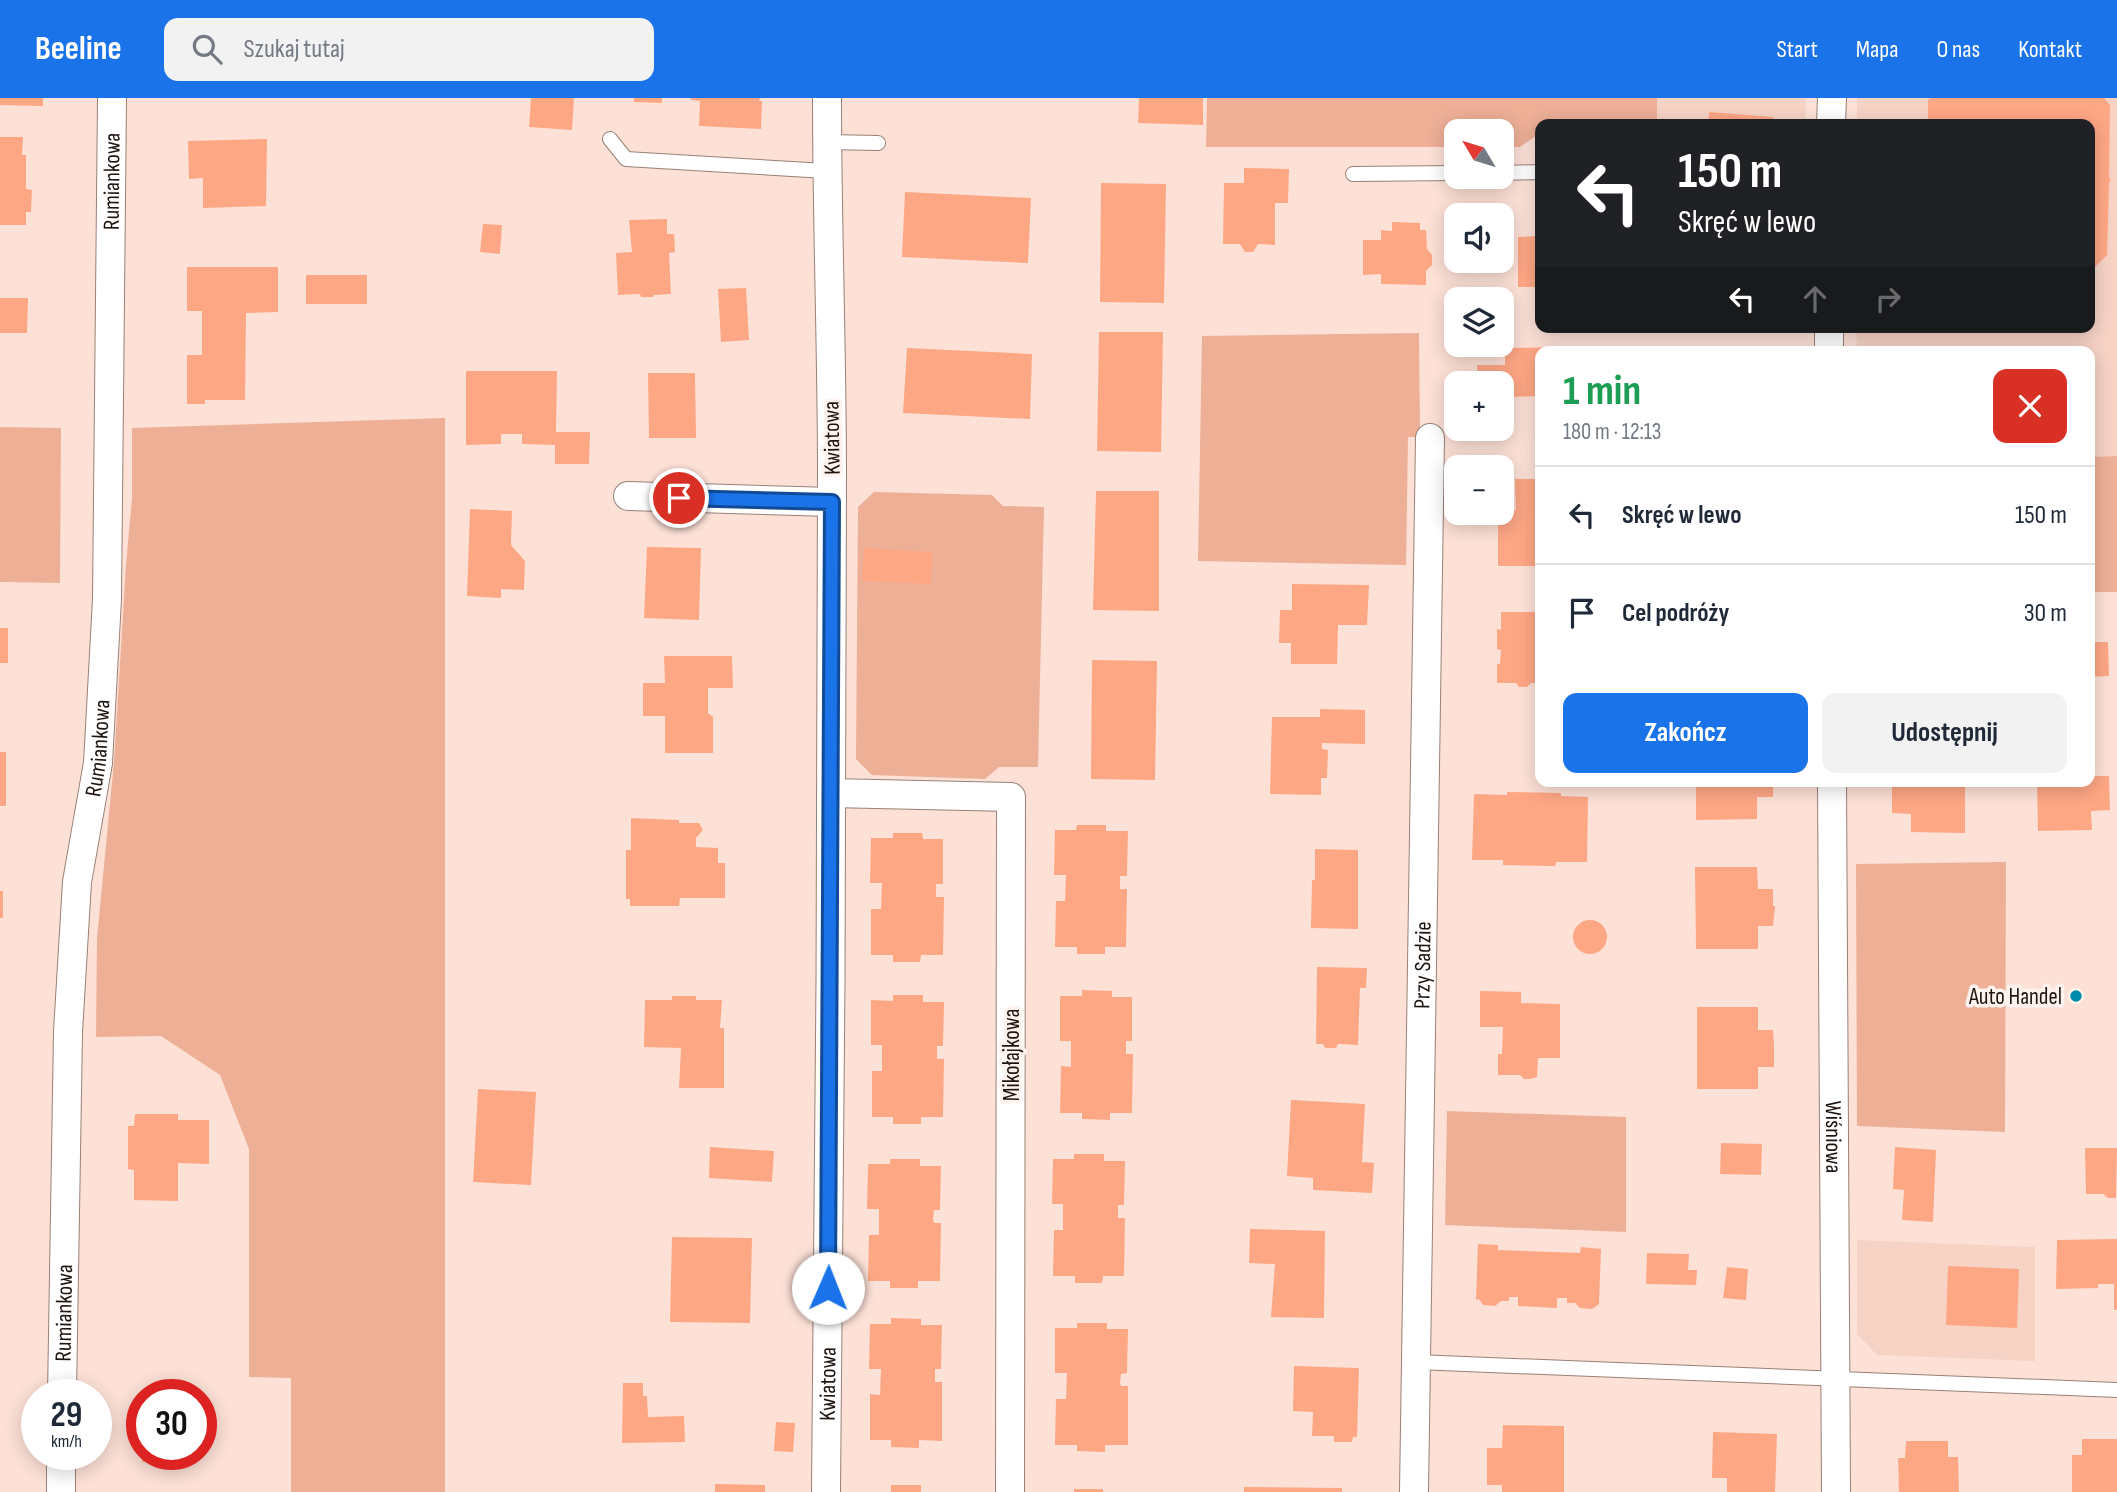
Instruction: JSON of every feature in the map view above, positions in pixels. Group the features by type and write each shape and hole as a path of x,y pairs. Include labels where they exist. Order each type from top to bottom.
{"street":[{"name":"Rumiankowa","path":"62,1379 68,1032 77,882 98,763 107,599 112,98"},
{"name":"Kwiatowa","path":"826,1492 832,502 827,98"},
{"path":"1831,119 1832,98"},
{"name":"Przy Sadzie","path":"1414,1492 1430,438"},
{"path":"628,496 832,502"},
{"name":"Wiśniowa","path":"1832,787 1836,1492"},
{"name":"Mikołajkowa","path":"831,793 1011,797 1010,1492"},
{"path":"61,1470 61,1492"}],"lane":[{"path":"610,139 626,159 826,171"},
{"path":"827,142 878,143"},
{"path":"1514,173 1535,172"},
{"path":"1353,174 1444,173"},
{"path":"1416,1362 2117,1390"}],"shaded area":[{"path":"1207,98 1657,98 1657,119 1535,119 1535,136 1520,147 1514,147 1514,119 1444,119 1444,147 1206,147"},
{"path":"1657,98 1806,98 1805,119 1657,119"},
{"path":"1857,98 2117,98 2117,456 2095,457 2095,346 1857,346 1856,333 2095,333 2095,119 1857,119"},
{"path":"1419,333 1420,437 1408,437 1406,565 1198,561 1202,336"},
{"path":"445,418 445,1492 291,1492 291,1378 249,1377 249,1149 220,1075 161,1036 96,1037 97,938 114,762 132,498 132,428"},
{"path":"0,427 61,428 60,583 0,582"},
{"path":"2117,456 2117,592 2095,592 2095,457"},
{"path":"874,492 992,495 1003,506 1044,507 1038,767 999,767 985,779 872,775 856,759 858,507"},
{"path":"2006,862 2005,1132 1857,1126 1856,864"},
{"path":"1447,1111 1626,1117 1626,1232 1445,1225"},
{"path":"1857,1240 2035,1247 2035,1361 1877,1355 1857,1334"}],"building":[{"path":"0,98 43,98 43,106 0,105"},
{"path":"531,98 574,98 572,130 529,127"},
{"path":"634,98 662,98 662,103 634,102"},
{"path":"691,98 760,98 761,129 699,126 700,101"},
{"path":"1139,98 1203,98 1203,125 1138,123"},
{"path":"2104,98 2110,105 2111,180 2107,255 2095,267 2095,119 1928,119 1928,100"},
{"path":"1709,112 1773,117 1773,119 1708,119"},
{"path":"0,137 23,137 26,189 32,190 31,212 26,212 26,225 0,225"},
{"path":"267,139 266,206 203,208 203,178 189,179 188,141"},
{"path":"1244,168 1289,169 1288,203 1275,203 1275,245 1258,244 1253,252 1245,252 1240,244 1223,244 1224,183 1244,183"},
{"path":"1101,183 1166,184 1164,303 1100,302"},
{"path":"905,192 1031,198 1028,263 902,257"},
{"path":"667,219 667,234 674,234 675,252 669,253 671,294 653,297 641,297 640,294 618,295 616,253 632,252 629,220"},
{"path":"1392,222 1420,223 1420,230 1426,230 1427,249 1432,255 1432,265 1426,271 1426,285 1381,284 1381,274 1363,275 1363,240 1381,240 1381,230 1392,231"},
{"path":"483,224 502,225 500,254 480,252"},
{"path":"1535,236 1535,287 1518,287 1518,237"},
{"path":"187,267 278,267 278,312 246,313 245,400 205,400 205,404 187,404 187,355 202,355 202,311 187,311"},
{"path":"306,275 367,275 367,304 306,304"},
{"path":"746,288 749,340 721,342 718,289"},
{"path":"0,298 28,298 27,333 0,333"},
{"path":"1099,332 1163,332 1161,452 1097,451"},
{"path":"907,348 1032,354 1030,419 903,413"},
{"path":"1514,348 1535,348 1535,396 1514,397 1514,371 1477,371 1477,365 1505,365 1505,357 1514,357"},
{"path":"466,371 557,371 556,432 590,432 589,464 555,464 555,445 522,444 522,434 501,434 501,444 466,445"},
{"path":"648,373 695,373 696,438 649,438"},
{"path":"1515,479 1535,479 1535,566 1498,566 1498,525 1514,525"},
{"path":"1096,491 1159,491 1159,611 1093,610"},
{"path":"470,509 512,511 511,545 525,561 524,590 501,589 501,598 467,596"},
{"path":"647,547 701,548 699,620 644,618"},
{"path":"864,548 932,552 931,584 862,581"},
{"path":"1292,584 1369,585 1367,625 1338,625 1337,664 1291,664 1291,643 1279,643 1280,610 1292,610"},
{"path":"1501,612 1535,612 1535,683 1519,687 1516,683 1497,683 1497,664 1500,664 1501,650 1497,649 1497,629 1501,630"},
{"path":"0,628 8,628 8,663 0,663"},
{"path":"2095,642 2108,642 2109,676 2095,677"},
{"path":"664,656 732,656 733,688 708,688 708,713 713,717 713,753 665,753 665,716 643,716 643,683 665,683"},
{"path":"1092,660 1157,661 1155,780 1091,779"},
{"path":"1320,709 1365,710 1365,744 1322,743 1322,749 1328,750 1327,778 1321,778 1321,795 1270,794 1272,717 1320,717"},
{"path":"0,752 6,752 6,806 0,806"},
{"path":"2095,776 2109,776 2110,810 2091,811 2092,830 2038,831 2037,787 2095,787"},
{"path":"1696,787 1773,787 1773,797 1757,797 1757,819 1696,820"},
{"path":"1892,787 1965,787 1965,833 1911,832 1911,814 1892,813"},
{"path":"1507,792 1561,793 1561,796 1588,797 1587,862 1556,862 1555,866 1503,865 1503,860 1472,860 1474,794 1507,795"},
{"path":"631,818 699,823 703,830 696,838 696,847 718,848 718,863 725,863 725,898 680,898 679,906 630,906 630,899 626,899 626,850 631,850"},
{"path":"1077,825 1106,825 1106,831 1128,831 1127,876 1120,876 1120,889 1127,889 1126,947 1105,947 1105,954 1077,954 1077,947 1055,947 1056,901 1065,901 1066,875 1054,875 1055,830 1076,830"},
{"path":"893,833 922,833 923,839 943,839 943,884 936,884 936,897 944,897 943,955 921,955 920,962 893,962 893,955 871,955 871,909 881,909 882,883 870,883 871,838 893,838"},
{"path":"1315,849 1358,850 1358,929 1311,928"},
{"path":"1695,867 1757,867 1758,889 1773,889 1775,906 1773,926 1758,926 1758,949 1696,949"},
{"path":"0,891 3,891 3,918 0,918"},
{"path":"1590,920 1602,925 1607,937 1602,949 1590,954 1578,949 1573,937 1578,925"},
{"path":"1317,967 1367,968 1366,988 1360,988 1358,1045 1338,1044 1336,1048 1325,1048 1323,1044 1316,1044"},
{"path":"1082,990 1112,991 1112,997 1132,997 1132,1041 1126,1041 1126,1054 1133,1054 1132,1113 1110,1113 1110,1120 1082,1119 1082,1113 1060,1113 1061,1066 1071,1067 1071,1041 1060,1041 1060,996 1082,996"},
{"path":"1480,991 1521,992 1521,1003 1560,1004 1560,1058 1538,1058 1537,1077 1531,1079 1524,1079 1520,1075 1498,1075 1498,1054 1502,1054 1503,1027 1480,1027"},
{"path":"893,995 923,995 923,1002 944,1002 943,1046 937,1046 937,1059 944,1059 943,1117 921,1117 921,1124 893,1124 893,1117 872,1117 872,1071 882,1071 882,1045 871,1045 871,1000 893,1001"},
{"path":"672,996 722,1000 720,1028 724,1028 724,1088 679,1088 681,1048 644,1047 645,1000 672,1000"},
{"path":"1697,1007 1758,1007 1758,1030 1773,1030 1774,1067 1758,1067 1758,1089 1697,1089"},
{"path":"478,1089 536,1092 531,1185 473,1182"},
{"path":"1291,1100 1365,1104 1362,1162 1374,1163 1372,1193 1313,1190 1313,1178 1287,1176"},
{"path":"135,1114 178,1114 178,1120 209,1120 209,1164 178,1163 178,1201 134,1200 134,1170 128,1169 128,1126 134,1126"},
{"path":"1721,1143 1762,1144 1761,1175 1720,1174"},
{"path":"710,1147 774,1151 772,1182 709,1178"},
{"path":"1895,1147 1936,1150 1933,1222 1902,1220 1904,1190 1893,1189"},
{"path":"2085,1148 2117,1148 2116,1198 2108,1198 2103,1194 2086,1194"},
{"path":"1074,1154 1104,1154 1104,1161 1125,1161 1124,1205 1118,1205 1118,1218 1125,1218 1124,1276 1103,1276 1102,1283 1075,1283 1075,1276 1053,1276 1054,1230 1063,1230 1063,1204 1052,1204 1053,1159 1074,1159"},
{"path":"890,1159 920,1159 920,1166 941,1166 940,1210 934,1210 933,1219 934,1223 941,1223 940,1281 918,1281 918,1288 890,1288 890,1281 868,1281 869,1235 879,1235 879,1209 867,1209 868,1164 890,1164"},
{"path":"1250,1229 1325,1231 1324,1318 1271,1317 1275,1264 1249,1263"},
{"path":"672,1237 752,1238 750,1323 670,1322"},
{"path":"2117,1239 2117,1310 2114,1310 2114,1284 2098,1284 2098,1288 2056,1289 2057,1240"},
{"path":"1478,1244 1498,1245 1498,1250 1580,1253 1581,1247 1601,1249 1599,1304 1592,1309 1580,1308 1575,1303 1567,1303 1567,1298 1557,1298 1557,1308 1518,1306 1518,1297 1509,1297 1509,1301 1501,1301 1495,1306 1483,1305 1479,1299 1476,1300"},
{"path":"1647,1253 1689,1254 1688,1270 1697,1270 1696,1285 1646,1284"},
{"path":"1948,1266 2019,1269 2017,1328 1946,1325"},
{"path":"1727,1267 1748,1269 1746,1300 1723,1298"},
{"path":"891,1318 921,1319 921,1325 942,1325 941,1369 935,1369 935,1382 942,1382 942,1441 919,1440 919,1448 891,1447 891,1440 870,1440 870,1394 880,1395 881,1369 869,1369 870,1324 891,1324"},
{"path":"1077,1323 1107,1323 1107,1329 1128,1329 1127,1373 1121,1374 1120,1383 1121,1386 1128,1386 1128,1445 1105,1445 1105,1452 1077,1451 1077,1445 1055,1445 1056,1399 1066,1399 1067,1373 1055,1373 1055,1328 1077,1328"},
{"path":"1294,1366 1359,1368 1357,1437 1353,1437 1352,1442 1334,1442 1334,1436 1312,1436 1313,1412 1293,1411"},
{"path":"623,1383 643,1383 648,1417 684,1416 685,1442 622,1443"},
{"path":"776,1422 795,1423 793,1452 774,1451"},
{"path":"1503,1425 1564,1426 1564,1492 1502,1492 1502,1485 1487,1485 1487,1448 1502,1448"},
{"path":"1713,1432 1777,1434 1775,1492 1727,1492 1727,1478 1712,1478"},
{"path":"2082,1439 2117,1439 2117,1492 2072,1492 2072,1455 2082,1455"},
{"path":"1906,1441 1948,1441 1948,1457 1958,1457 1959,1492 1899,1492 1898,1458 1905,1458"},
{"path":"715,1484 765,1485 765,1492 715,1492"},
{"path":"891,1485 921,1485 921,1492 891,1492"},
{"path":"1244,1487 1342,1488 1342,1492 1244,1492"},
{"path":"1074,1489 1103,1489 1103,1492 1074,1492"}],"place":[{"name":"Auto Handel","path":"2076,996"}],"route":[{"path":"679,498 832,502 828,1288"}]}
